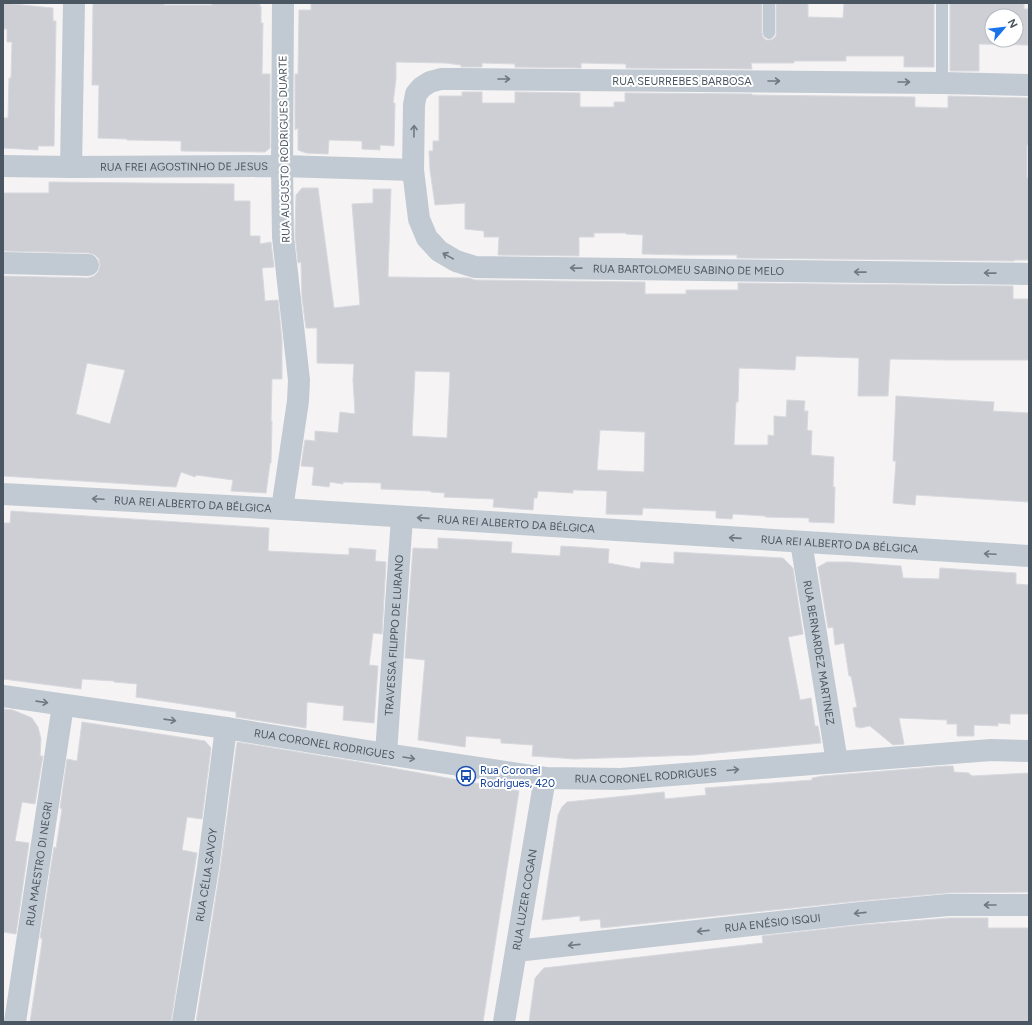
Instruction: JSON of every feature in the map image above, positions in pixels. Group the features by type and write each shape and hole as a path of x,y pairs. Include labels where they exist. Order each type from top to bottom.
{"street":[{"path":"71,167 74,3"},
{"name":"RUA AUGUSTO RODRIGUES DUARTE","path":"282,509 298,401 299,380 283,237 283,3"},
{"name":"RUA SEURREBES BARBOSA","path":"413,170 414,105 416,94 422,87 430,82 441,79 1029,85"},
{"name":"RUA FREI AGOSTINHO DE JESUS","path":"3,166 282,166 413,170"},
{"name":"RUA BARTOLOMEU SABINO DE MELO","path":"413,170 419,219 427,238 439,251 456,261 475,267 1029,274"},
{"path":"3,263 88,265"},
{"name":"RUA REI ALBERTO DA BÉLGICA","path":"3,494 282,509 1029,556"},
{"name":"TRAVESSA FILIPPO DE LURANO","path":"386,754 402,517"},
{"name":"RUA BERNARDEZ MARTINEZ","path":"801,542 838,762"},
{"name":"RUA CORONEL RODRIGUES","path":"3,696 226,728 545,778 621,779 991,750 1029,751"},
{"name":"RUA MAESTRO DI NEGRI","path":"15,1022 63,705"},
{"name":"RUA CÉLIA SAVOY","path":"183,1022 208,868 226,728"},
{"name":"RUA LUZER COGAN","path":"504,1022 545,778"},
{"name":"RUA ENÉSIO ISQUI","path":"516,951 860,913 948,905 1029,905"}],"lane":[{"path":"769,3 769,33"},
{"path":"942,3 942,83"}],"building":[{"path":"3,3 53,8 53,21 56,21 54,146 38,146 38,150 3,148 3,118 8,118 12,42 7,42 7,29 3,29"},
{"path":"93,3 212,5 212,3 260,3 261,23 263,23 262,74 270,74 270,148 265,152 181,151 181,141 98,138 99,85 92,85"},
{"path":"311,3 762,3 762,33 766,40 769,40 776,36 776,3 808,3 808,17 843,18 844,3 934,3 934,67 904,67 904,56 846,56 846,61 751,63 752,69 626,68 626,64 581,63 581,68 515,67 515,64 482,63 482,67 461,67 461,65 446,63 396,62 396,79 393,103 395,103 394,146 380,145 380,150 362,149 362,141 329,140 328,154 306,153 298,150 298,128 295,130 295,74 298,74 299,10 311,10"},
{"path":"950,3 1024,3 1024,8 984,8 984,44 979,44 979,71 950,71"},
{"path":"1024,9 1028,9 1028,45 1024,45"},
{"path":"462,92 482,92 482,103 515,103 515,92 580,93 580,107 614,107 614,102 625,102 625,93 915,97 915,107 948,108 948,96 1029,98 1027,178 1029,178 1029,260 737,258 737,255 642,254 643,235 626,233 594,233 594,237 579,237 579,256 498,255 499,237 484,237 484,231 465,229 465,203 435,205 429,151 433,151 433,141 439,141 439,96 462,96"},
{"path":"49,182 234,184 234,201 250,201 250,236 260,236 260,244 271,242 274,267 262,268 265,301 278,300 282,340 282,379 272,379 271,463 266,493 231,491 233,480 196,475 195,477 181,472 176,487 3,476 3,276 88,278 94,276 98,272 100,266 99,259 95,255 89,253 3,251 3,193 49,193","holes":["87,363 125,370 110,424 76,414"]},
{"path":"302,188 318,188 334,308 360,305 352,204 373,203 373,189 391,189 388,277 469,278 475,280 645,282 645,294 686,294 686,290 738,290 738,283 1013,286 1013,299 1029,299 1029,360 890,359 888,396 858,396 859,358 796,356 795,370 739,368 738,402 736,402 734,445 768,445 768,435 774,436 774,416 786,417 787,400 805,401 804,411 808,411 807,430 812,431 811,455 834,457 834,523 809,522 809,518 765,517 733,514 732,519 716,518 716,511 643,508 642,515 606,514 607,491 573,490 573,493 538,491 537,498 534,498 533,510 493,507 494,499 444,497 445,493 431,491 381,489 381,483 343,482 343,484 330,482 329,487 312,485 314,467 301,466 305,440 315,441 315,431 338,433 340,412 355,414 353,380 354,364 317,363 317,328 306,328 302,298 301,262 298,263 295,236 296,195","holes":["415,371 450,372 447,438 412,436","600,430 645,432 644,472 597,470"]},
{"path":"896,396 994,402 993,411 1029,413 1029,502 916,495 915,505 893,503 896,461 893,461"},
{"path":"11,511 269,528 268,551 349,555 349,548 376,550 375,561 386,562 382,634 373,633 369,665 378,666 374,723 343,720 344,706 307,702 306,728 236,717 236,712 136,697 137,684 82,679 81,689 3,679 3,523 10,523"},
{"path":"438,538 512,542 511,553 560,556 561,546 609,549 608,563 640,569 641,562 674,564 674,552 783,558 793,568 803,634 788,637 800,700 811,698 815,726 818,726 821,743 696,755 575,759 532,756 533,745 501,743 501,739 466,736 465,747 418,740 425,660 405,658 413,548 438,549"},
{"path":"827,562 901,566 903,578 939,579 940,568 1016,573 1016,584 1029,585 1029,714 1010,714 1010,724 998,723 998,726 974,725 974,736 957,736 957,724 947,724 947,720 899,718 904,744 893,745 870,726 859,728 856,727 853,708 857,707 851,676 849,676 844,643 835,645 833,627 828,628 818,567"},
{"path":"3,709 13,710 32,718 38,727 41,739 40,756 43,756 35,804 22,802 15,841 29,843 16,934 3,932"},
{"path":"82,722 205,741 211,748 202,819 187,817 182,850 197,853 171,1022 30,1022 42,942 42,938 40,938 54,847 56,848 62,809 60,808 67,759 77,761"},
{"path":"237,742 519,791 483,1022 196,1022 220,870"},
{"path":"953,766 954,772 969,773 972,776 1029,773 1029,892 947,893 601,928 600,919 580,921 580,916 542,920 558,815 562,807 567,802 664,792 665,799 706,795 705,788 812,780 812,778 823,776"},
{"path":"949,918 988,918 988,928 1029,928 1029,1022 529,1022 535,978 544,968 763,943 762,936 861,925"}],"place":[{"name":"Rua Coronel Rodrigues, 420","path":"466,776"}]}
